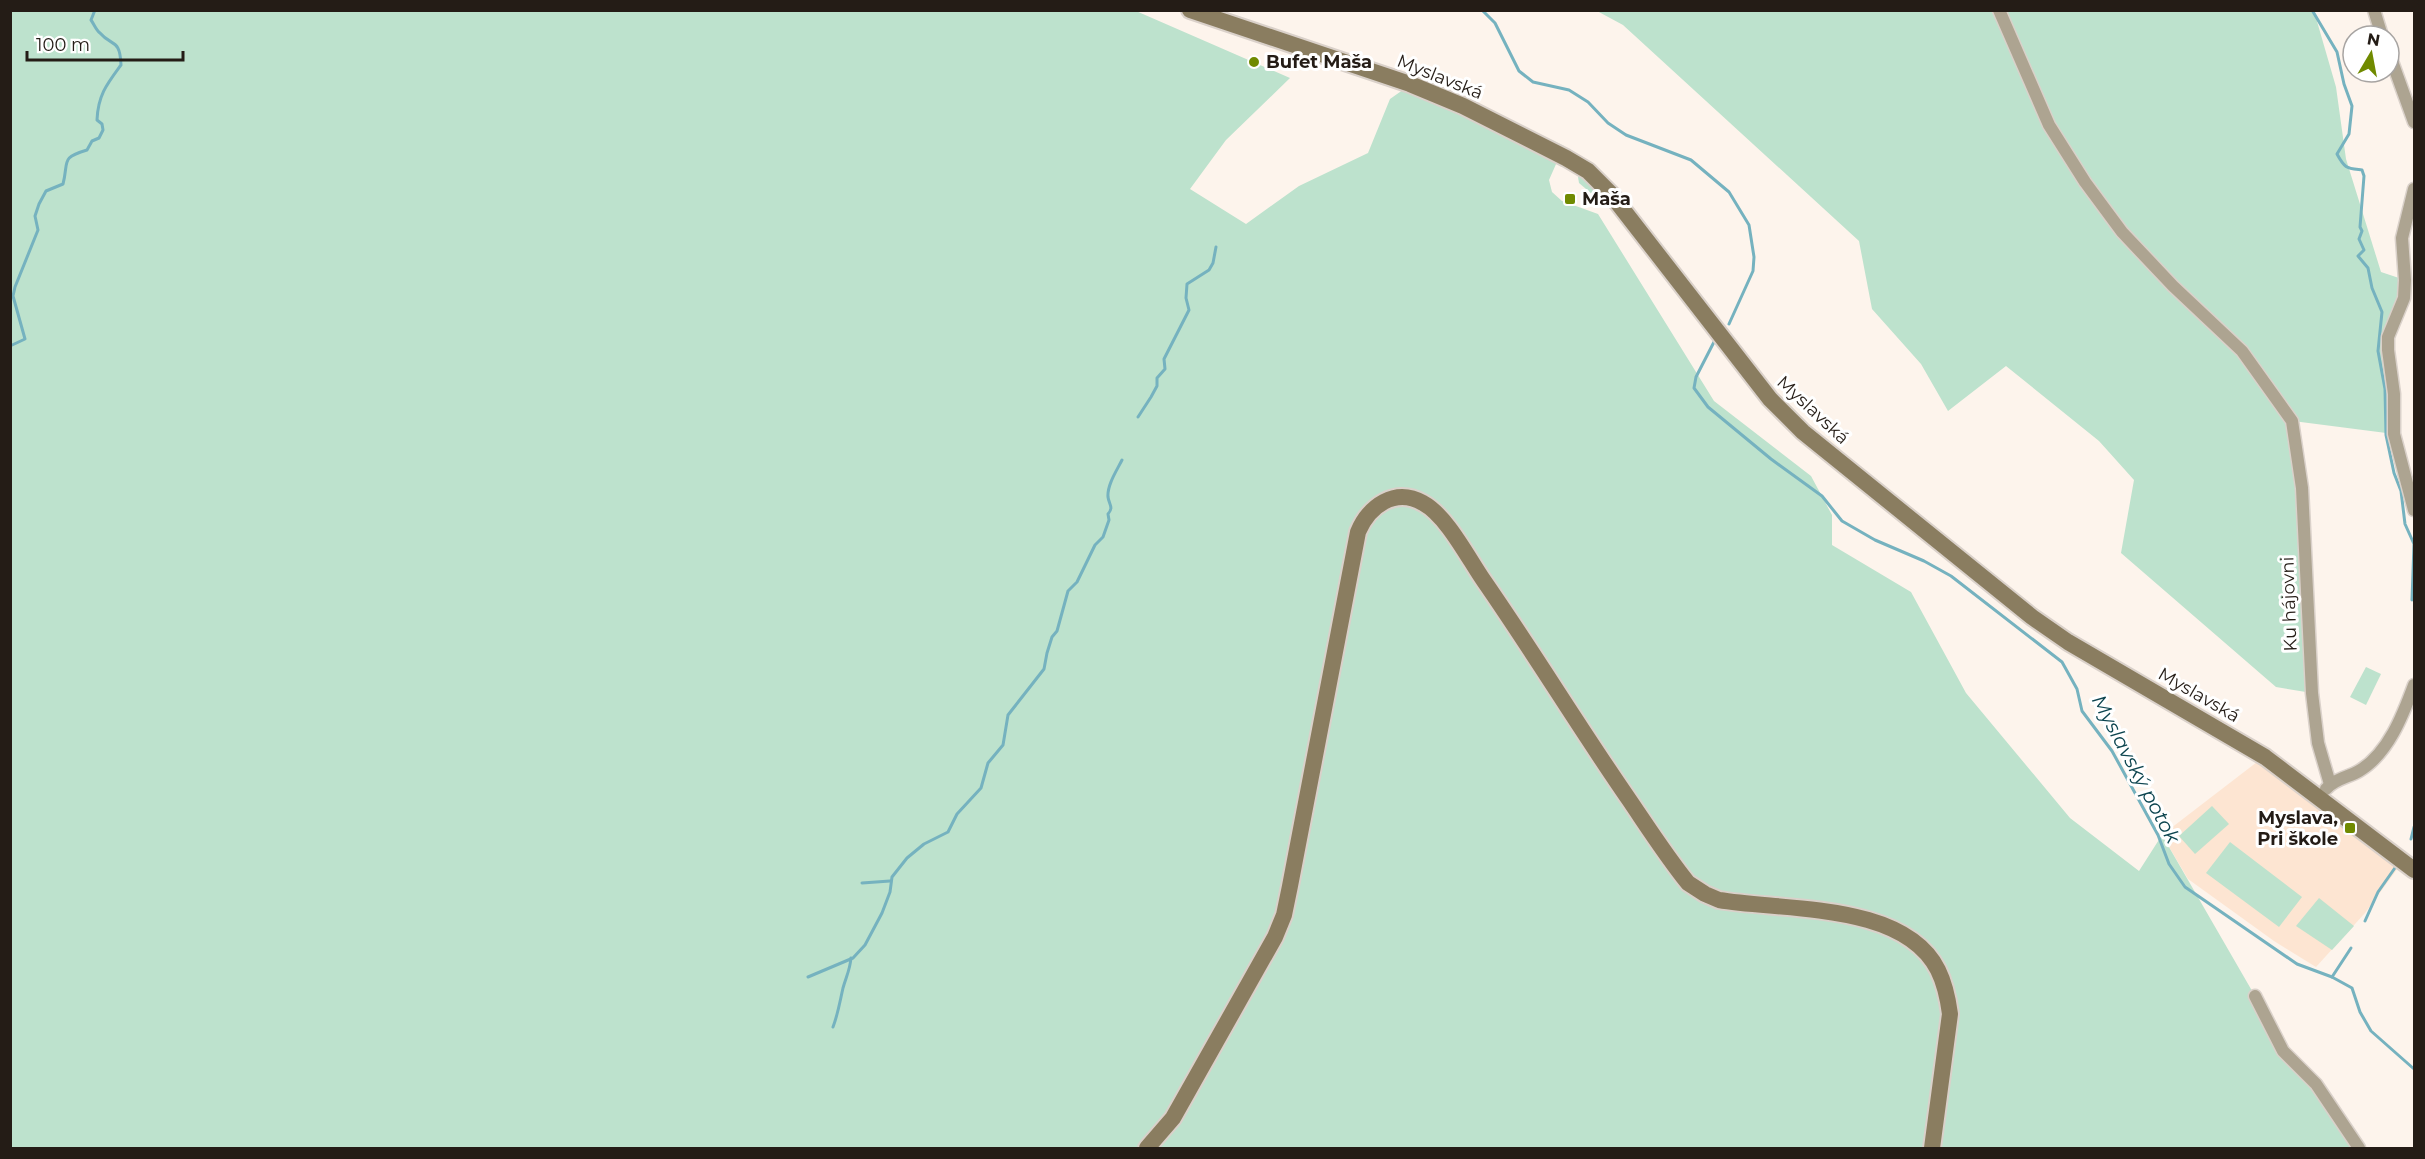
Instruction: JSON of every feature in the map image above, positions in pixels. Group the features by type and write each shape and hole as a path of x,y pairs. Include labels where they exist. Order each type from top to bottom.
{"street":[{"name":"Myslavská","path":"1190,10 1419,88 1491,120 1588,171 1610,193 1770,399 1803,432 2032,617 2068,642 2325,790 2415,870"},
{"name":"Ku hájovni","path":"1999,10 2049,125 2085,182 2122,232 2173,286 2242,351 2292,421 2301,478 2310,676 2325,790"},
{"path":"2401,84 2415,122"},
{"path":"2415,189 2402,236 2404,298 2388,337 2388,350 2394,394 2394,434 2415,510"},
{"path":"1147,1149 1173,1118 1275,937 1284,915 1358,532 1366,516 1379,504 1401,497 1421,502 1440,517 1497,599 1579,727 1688,883 1719,900 1848,914 1878,922 1920,948 1938,969 1947,993 1950,1014 1932,1149"},
{"path":"2325,790 2359,771 2377,756 2400,717 2415,685"},
{"path":"2255,996 2283,1051 2316,1083 2359,1149"}],"shaded area":[{"path":"2257,762 2398,868 2365,913 2316,967 2274,941 2188,879 2162,835"}],"green space":[{"path":"10,11 1136,11 1290,78 1226,140 1190,189 1246,224 1299,186 1368,153 1390,99 1417,80 1447,90 1564,146 1549,180 1552,192 1562,201 1598,214 1714,401 1811,476 1832,515 1832,545 1911,592 1966,693 2070,818 2139,871 2162,835 2255,996 2283,1051 2359,1148 11,1148"},
{"path":"1597,11 2314,11 2336,87 2346,159 2381,272 2405,280 2388,344 2394,434 2293,421 2312,693 2276,687 2121,553 2134,480 2099,441 2006,366 1948,411 1921,364 1872,309 1859,241 1623,25"},
{"path":"1583,174 1609,204 1599,200 1579,183 1578,177"},
{"path":"2366,667 2381,674 2366,705 2350,697"},
{"path":"2212,806 2229,824 2195,854 2179,836"},
{"path":"2230,842 2302,897 2279,927 2206,873"},
{"path":"2319,898 2354,926 2332,950 2296,926"}],"waterway":[{"path":"10,346 25,339 13,296 38,230 35,216 39,204 46,191 63,184 69,158 87,150 92,141 99,138 103,130 102,124 97,120 101,97 121,65 117,47 99,32 91,20 95,10"},
{"name":"Myslavský potok","path":"1482,10 1495,23 1519,71 1533,82 1569,90 1588,102 1608,123 1626,135 1691,160 1729,192 1749,225 1754,257 1753,271 1729,324"},
{"path":"2312,10 2337,52 2344,84 2352,106 2349,134 2337,154 2344,165 2362,170 2364,176 2360,227 2362,231 2359,239 2364,250 2358,256 2368,268 2372,288 2382,312 2378,351 2385,389 2386,435 2394,473 2401,491 2405,524 2414,544 2412,600"},
{"path":"1138,417 1157,386 1157,378 1165,369 1164,359 1189,310 1186,298 1187,284 1209,270 1216,247"},
{"name":"Myslavský potok","path":"1715,340 1696,377 1694,388 1708,407 1771,459 1822,496 1842,521 1875,540 1924,561 1951,576 2062,662 2077,689 2082,711 2112,751 2158,835 2169,864 2185,887 2297,964 2332,977 2352,988 2360,1012 2371,1031 2414,1069"},
{"path":"808,977 853,958 865,945 882,913 890,892 892,877 907,858 924,844 948,832 957,814 981,788 988,763 1003,745 1008,715 1044,669 1047,653 1052,637 1057,631 1068,591 1077,582 1095,545 1103,537 1111,508 1108,497 1109,488 1122,460"},
{"path":"2411,839 2414,827"},
{"path":"2365,921 2378,892 2397,865"},
{"path":"862,883 890,881"},
{"path":"2332,977 2351,948"},
{"path":"833,1027 851,958"}],"place":[{"name":"Bufet Maša","path":"1254,62"},
{"name":"Maša","path":"1570,199"},
{"name":"Myslava, Pri škole","path":"2350,828"}]}
